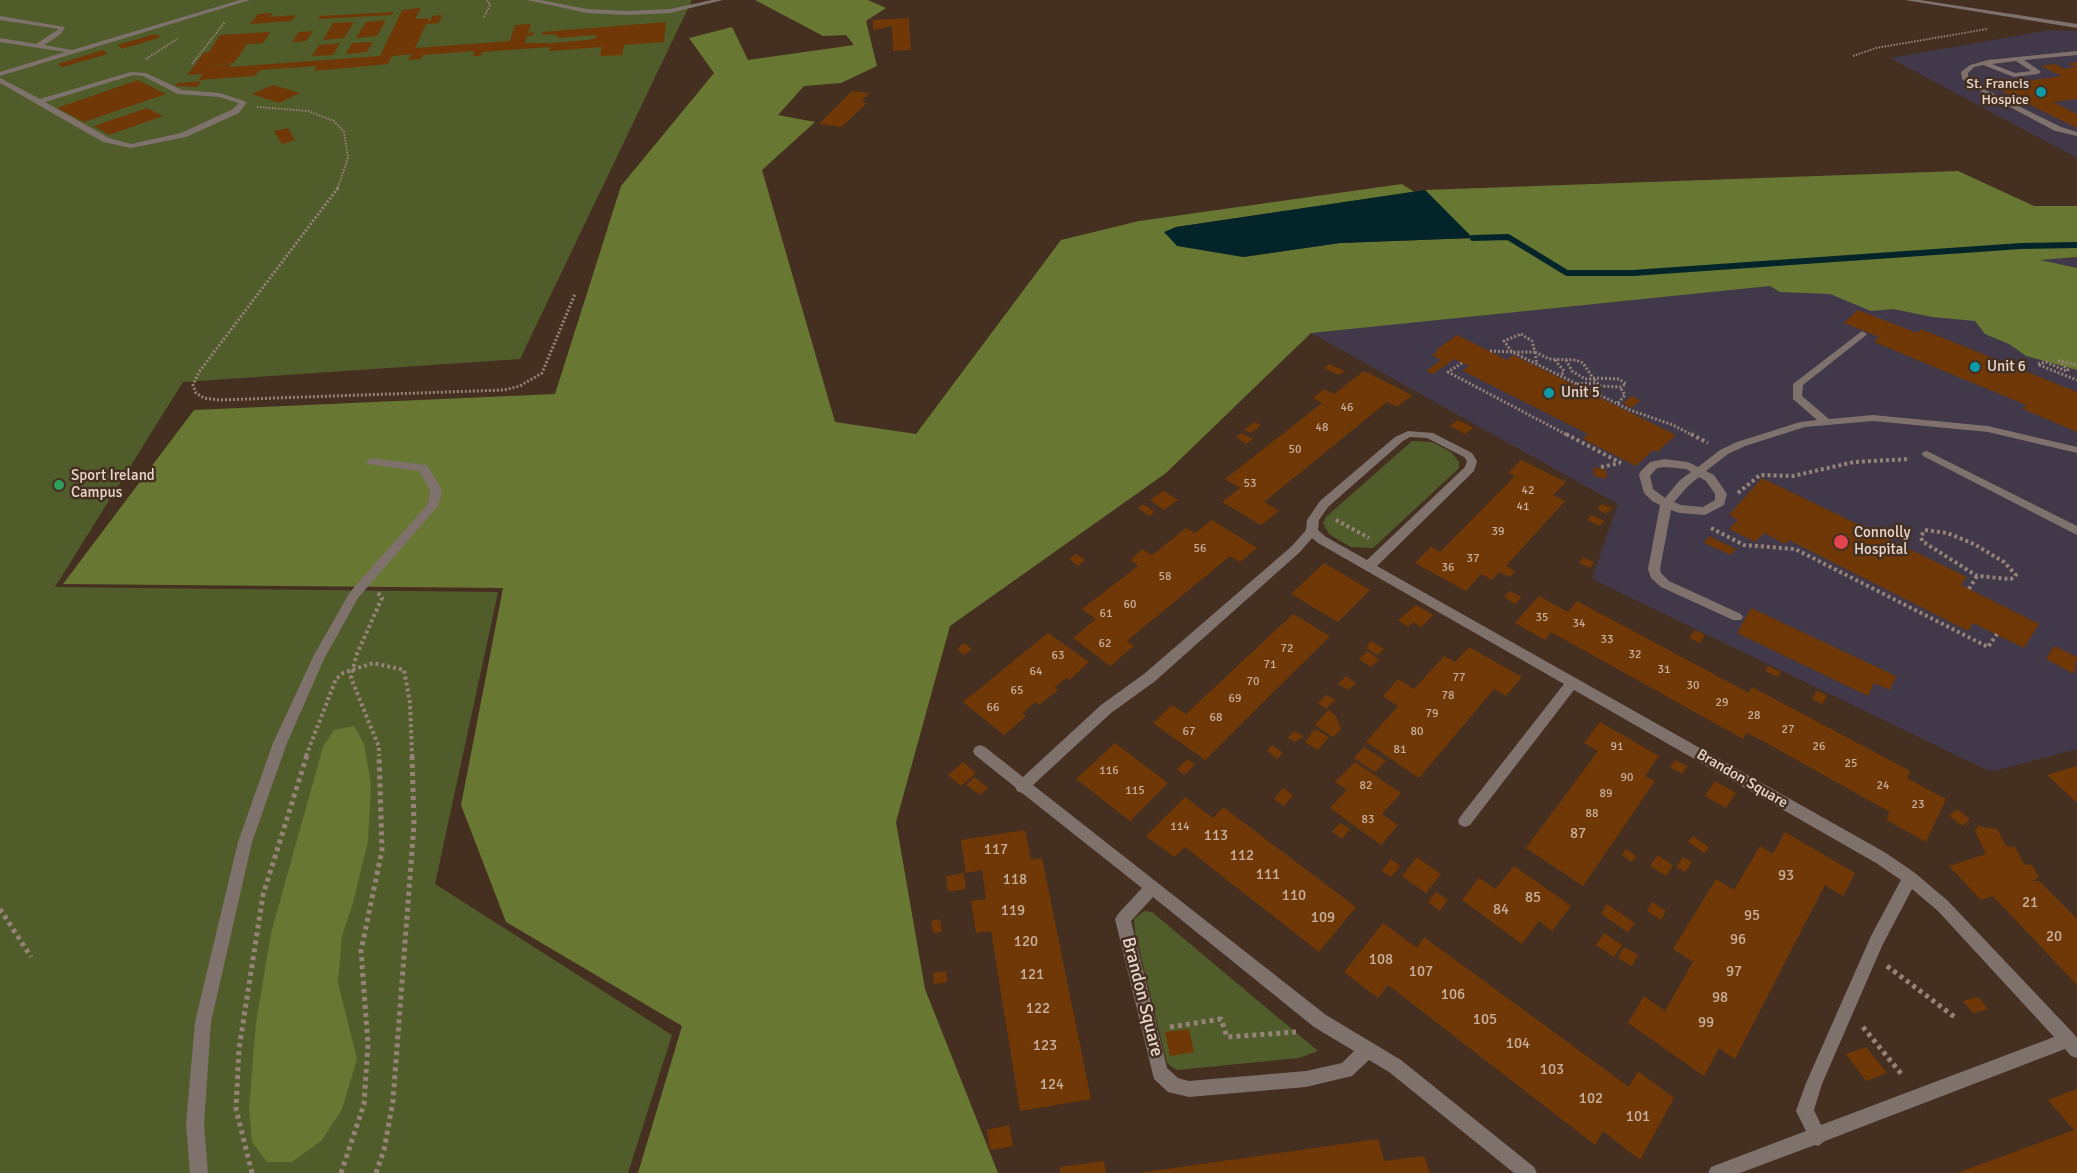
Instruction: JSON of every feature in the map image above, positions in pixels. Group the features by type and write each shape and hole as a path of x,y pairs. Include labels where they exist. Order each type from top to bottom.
{"street":[{"path":"0,74 247,0"},
{"path":"530,0 587,11 628,13 670,11 720,0"},
{"path":"1908,0 2077,26"},
{"path":"0,18 63,28 39,45"},
{"path":"0,40 73,52"},
{"path":"2077,53 1984,63 1968,68 1964,72 1968,82 2058,129 2077,134"},
{"path":"1984,63 2014,75 2038,72 2014,58"},
{"path":"0,81 106,140 131,146 183,135 238,108 243,102 220,95 181,92 144,74 132,73 39,102"},
{"path":"1825,421 1797,397 1798,384 1862,334"},
{"path":"1737,617 1665,584 1655,574 1666,504 1684,483 1724,452 1780,430 1825,421 1873,418 1957,424 2077,450"},
{"path":"1022,787 1106,709 1149,678 1296,549 1312,531 1313,520 1318,510 1399,439 1408,434 1430,435 1468,455 1472,461 1470,468 1369,566"},
{"path":"1929,455 2074,526"},
{"path":"199,1173 195,1124 203,1022 245,842 280,742 318,658 354,595 433,505 436,490 423,468 371,462"},
{"path":"1676,464 1699,471 1710,478 1721,494 1719,502 1714,507 1695,511 1666,504 1648,490 1644,483 1645,474 1654,465 1676,464"},
{"name":"Brandon Square","path":"1312,531 1322,540 1881,858 1910,878 1943,906 2072,1045 1717,1173"},
{"path":"1465,821 1573,682"},
{"path":"980,751 1022,787 1320,1021 1395,1065 1528,1173"},
{"path":"1818,1137 1805,1111 1814,1083 1871,954 1910,878"},
{"name":"Brandon Square","path":"1151,889 1123,919 1160,1073 1174,1086 1189,1089 1306,1080 1346,1070 1368,1050"}],"path":[{"path":"483,17 490,5 487,0"},
{"path":"192,64 226,22 215,25"},
{"path":"1853,57 1875,48 1994,27"},
{"path":"132,73 147,57 183,35"},
{"path":"238,108 275,108 323,115 334,121 344,132 348,158 341,184 199,372 193,385 196,393 204,398 219,400 492,391 520,387 542,373 575,294"},
{"path":"1537,364 1532,341 1521,334 1504,341 1512,352 1618,404 1673,425 1724,452"},
{"path":"1490,351 1527,350 1555,360 1566,360 1583,363 1595,380 1600,386 1620,387 1626,384 1619,379 1595,380 1586,379 1572,371 1566,360"},
{"path":"1555,360 1564,371 1561,376"},
{"path":"2077,365 2060,361 2068,370 2066,371 2046,362 2038,364 2077,380"},
{"path":"1462,363 1448,372 1645,474"},
{"path":"1576,384 1595,380"},
{"path":"1618,404 1625,395 1620,387"},
{"path":"1721,494 1741,493 1760,475 1793,476 1854,462 1908,460 1918,453 1928,458 1929,455"},
{"path":"1601,468 1622,463"},
{"path":"1318,510 1387,549"},
{"path":"1695,511 1704,524 1744,545 1795,549 1988,647 1997,634"},
{"path":"1925,530 1947,533 1974,544 2004,562 2016,574 2011,579 1977,576 1923,541 1921,536 1925,530"},
{"path":"1969,589 1977,576"},
{"path":"341,1173 364,1104 368,1044 361,951 382,850 379,747 351,678 382,598 368,579"},
{"path":"252,1173 236,1109 239,1049 263,895 297,781 331,689 336,679 353,669 373,663 399,667 404,670 406,677 410,703 414,824 393,1101 384,1150 376,1173"},
{"path":"0,909 31,957"},
{"path":"1871,954 1956,1018"},
{"path":"1847,1008 1903,1076"},
{"path":"1167,1028 1221,1019 1227,1037 1305,1031"}],"shaded area":[{"path":"2050,30 2077,31 2077,158 1890,58"},
{"name":"Connolly Hospital","path":"2077,257 2077,749 1994,771 1985,769 1592,579 1618,504 1311,333 1476,301"}],"green space":[{"name":"Sport Ireland Campus","path":"0,0 692,0 520,359 183,382 55,587 498,592 435,884 672,1035 628,1173 0,1173"},
{"path":"755,0 868,0 886,8 866,21 877,66 841,83 804,86 778,115 815,122 762,170 835,422 916,434 1061,240 1139,221 1402,184 1414,192 1176,227 1243,257 1340,243 1472,238 1425,190 1958,171 2034,206 2077,206 2077,257 2040,260 2077,268 2077,370 2026,356 2009,344 1985,334 1975,321 1932,317 1893,309 1871,311 1830,294 1780,292 1770,286 1311,333 1166,473 950,626 896,822 925,989 998,1173 638,1173 682,1026 506,922 461,805 503,588 63,584 194,410 555,394 621,186 714,73 689,38 732,27 748,60 854,45 846,35 823,36"},
{"path":"1412,441 1432,442 1451,452 1459,462 1459,468 1373,548 1351,547 1329,534 1323,523 1326,517"},
{"path":"354,726 364,744 371,784 368,841 353,903 342,936 338,983 357,1059 342,1109 322,1140 292,1162 267,1162 252,1142 249,1108 256,1023 271,933 323,747 334,730"},
{"path":"1144,911 1152,912 1318,1051 1299,1058 1177,1070 1167,1063 1135,932 1134,919"}],"water":[{"path":"1425,190 1473,238 1340,243 1243,257 1177,246 1164,232 1176,227"}],"building":[{"path":"421,8 415,19 429,18 428,21 430,21 432,16 442,15 439,23 426,24 415,48 510,41 515,25 531,24 528,33 534,32 533,35 527,36 525,43 553,43 587,40 596,38 596,35 557,38 558,35 542,34 542,32 666,22 664,42 624,45 622,55 600,56 602,47 549,51 550,47 482,52 481,56 473,56 474,51 423,55 421,59 407,60 413,54 392,56 388,64 314,71 317,66 260,70 255,76 198,80 203,74 187,75 204,53 209,52 220,35 270,32 263,43 247,44 234,63 202,66 231,64 229,67 380,56 402,10"},
{"path":"394,12 392,15 318,19 320,16"},
{"path":"273,13 269,17 296,15 291,21 250,24 258,14"},
{"path":"909,18 911,50 893,51 892,26 873,30 873,20"},
{"path":"386,20 377,36 356,38 366,22"},
{"path":"354,22 344,38 323,40 333,23"},
{"path":"313,31 306,41 292,42 299,32"},
{"path":"155,34 161,37 122,49 117,45"},
{"path":"373,42 367,52 346,54 352,43"},
{"path":"340,43 333,55 312,56 319,45"},
{"path":"103,50 108,54 62,67 58,64"},
{"name":"St. Francis Hospice","path":"2077,62 2077,99 2053,102 2077,114 2077,128 1992,86 2062,76 2041,66 2055,64 2064,69 2075,67 2068,64"},
{"path":"138,80 166,94 84,122 57,108"},
{"path":"201,81 197,87 175,86 178,83"},
{"path":"273,85 300,93 279,103 252,94"},
{"path":"852,91 869,93 861,102 867,103 842,127 819,124"},
{"path":"147,108 163,116 109,135 94,126"},
{"path":"288,128 295,140 282,144 274,131"},
{"name":"Unit 6","path":"1858,310 1917,333 1921,329 2077,392 2077,432 2023,409 2026,405 1874,342 1879,337 1844,323"},
{"name":"Unit 5","path":"1457,335 1507,360 1513,355 1676,435 1657,452 1653,450 1636,466 1583,439 1588,434 1463,371 1469,366 1454,359 1433,374 1426,371 1441,360 1432,355 1438,351 1436,350"},
{"path":"1329,364 1345,371 1339,375 1324,368"},
{"path":"1364,371 1412,395 1397,407 1387,402 1264,502 1279,511 1261,525 1222,502 1240,488 1225,479 1322,403 1313,398 1324,389 1334,394"},
{"path":"1632,396 1640,401 1631,408 1623,403"},
{"path":"1458,420 1473,428 1465,434 1450,426"},
{"path":"1254,422 1261,425 1251,433 1244,430"},
{"path":"1241,433 1253,439 1246,444 1236,437"},
{"path":"1521,460 1566,482 1553,495 1565,501 1506,566 1515,571 1510,577 1499,572 1492,580 1481,574 1466,591 1415,563 1431,547 1440,552 1515,476 1508,473"},
{"path":"1593,467 1606,470 1607,479 1594,476"},
{"path":"1762,478 1967,577 1961,585 2039,624 2024,648 1973,623 1968,631 1789,540 1785,544 1764,533 1755,542 1729,529 1738,520 1729,515"},
{"path":"1163,491 1178,500 1164,510 1150,500"},
{"path":"1143,504 1155,512 1149,516 1138,508"},
{"path":"1602,504 1612,508 1606,514 1597,509"},
{"path":"1592,515 1604,521 1600,526 1587,520"},
{"path":"1212,520 1257,548 1240,562 1230,556 1127,641 1134,646 1110,666 1073,638 1096,619 1082,609 1138,566 1131,560 1142,549 1152,555 1186,528 1195,533"},
{"path":"1709,536 1736,549 1731,555 1704,543"},
{"path":"1076,554 1085,560 1078,566 1069,559"},
{"path":"1583,557 1594,562 1590,568 1579,563"},
{"path":"1324,563 1370,590 1338,622 1291,594"},
{"path":"1510,591 1522,597 1515,604 1504,597"},
{"path":"1539,596 1568,612 1577,601 1749,693 1752,687 1910,771 1907,778 1946,799 1926,842 1886,820 1890,812 1761,740 1747,733 1743,739 1551,632 1545,640 1515,623"},
{"path":"1416,605 1433,615 1421,627 1413,622 1408,627 1398,620"},
{"path":"1751,608 1896,676 1890,690 1874,683 1868,696 1737,633"},
{"path":"1293,614 1330,636 1205,760 1153,723 1172,705 1186,714"},
{"path":"1695,630 1705,635 1700,643 1689,638"},
{"path":"1048,633 1089,662 1069,680 1066,678 1055,687 1058,690 1039,705 1035,702 1023,713 1026,716 1004,735 963,702"},
{"path":"1371,641 1384,649 1378,655 1366,648"},
{"path":"964,643 972,649 964,655 957,649"},
{"path":"2054,646 2077,657 2074,674 2046,659"},
{"path":"1469,647 1522,677 1506,696 1494,689 1419,778 1366,742 1398,706 1383,696 1398,679 1414,689 1444,656 1455,662"},
{"path":"1367,651 1379,659 1371,667 1359,659"},
{"path":"1768,666 1781,672 1778,677 1765,671"},
{"path":"1346,676 1356,683 1348,690 1338,684"},
{"path":"1817,691 1827,696 1822,704 1812,699"},
{"path":"1326,695 1335,700 1326,709 1318,703"},
{"path":"1328,710 1336,716 1341,729 1333,737 1315,725"},
{"path":"1600,722 1659,756 1645,776 1655,781 1583,886 1526,848 1598,751 1584,743"},
{"path":"1315,729 1329,737 1318,750 1305,742"},
{"path":"1294,731 1304,736 1295,742 1288,738"},
{"path":"1115,743 1168,783 1130,821 1076,779"},
{"path":"1272,745 1283,753 1277,759 1267,751"},
{"path":"1364,747 1386,761 1375,772 1354,758"},
{"path":"1188,759 1195,765 1184,775 1177,769"},
{"path":"1675,760 1687,766 1682,774 1670,767"},
{"path":"963,762 976,773 961,786 948,775"},
{"path":"1355,762 1401,793 1382,814 1398,825 1381,845 1330,808 1347,790 1335,782"},
{"path":"2077,766 2077,801 2075,801 2047,775"},
{"path":"974,777 988,788 980,795 966,785"},
{"path":"1715,781 1736,793 1726,808 1705,796"},
{"path":"1283,788 1293,795 1284,806 1274,799"},
{"path":"1185,797 1213,818 1223,807 1356,907 1319,952 1185,847 1174,857 1146,836"},
{"path":"1957,809 1970,819 1963,826 1949,816"},
{"path":"1340,823 1350,829 1342,839 1332,832"},
{"path":"1978,826 1997,829 2006,846 2015,847 2024,864 2032,865 2039,878 2031,881 2039,881 2077,919 2077,985 1993,896 1981,900 1949,866 1986,854 1975,831"},
{"path":"1025,830 1031,860 1042,858 1091,1099 1020,1111 991,931 976,933 971,901 986,899 982,870 966,873 961,840"},
{"path":"1785,832 1855,873 1843,896 1825,885 1735,1059 1719,1048 1704,1076 1628,1023 1644,996 1665,1011 1693,962 1673,949 1716,879 1734,890 1760,846 1773,854"},
{"path":"1693,836 1709,847 1704,853 1688,842"},
{"path":"1626,849 1636,856 1632,862 1622,855"},
{"path":"1657,855 1673,865 1666,876 1650,866"},
{"path":"1417,857 1441,874 1426,893 1402,876"},
{"path":"1683,857 1692,862 1685,872 1676,867"},
{"path":"1391,859 1400,866 1391,877 1382,871"},
{"path":"1514,866 1571,906 1552,931 1539,921 1522,944 1462,900 1479,878 1495,889"},
{"path":"964,873 966,889 948,892 946,876"},
{"path":"1436,892 1448,900 1440,911 1428,902"},
{"path":"1652,902 1666,911 1661,920 1647,911"},
{"path":"1607,904 1635,923 1628,932 1601,914"},
{"path":"940,919 942,932 933,933 931,921"},
{"path":"1383,923 1417,948 1424,937 1629,1087 1638,1071 1674,1098 1640,1160 1603,1131 1595,1145 1388,985 1378,998 1344,972"},
{"path":"1604,933 1622,945 1614,957 1596,945"},
{"path":"1624,947 1638,955 1632,966 1618,958"},
{"path":"946,971 947,982 934,984 933,973"},
{"path":"1978,997 1988,1009 1973,1013 1963,1001"},
{"path":"1189,1029 1194,1052 1170,1056 1165,1032"},
{"path":"1866,1047 1887,1073 1866,1081 1846,1054"},
{"path":"2077,1089 2077,1173 1957,1173 2074,1130 2048,1100"},
{"path":"1009,1125 1013,1146 990,1150 987,1130"},
{"path":"1378,1139 1384,1161 1424,1156 1430,1173 1138,1173"},
{"path":"1104,1161 1106,1173 1060,1173 1060,1167"}],"waterway":[{"path":"1473,238 1508,237 1567,273 1633,273 2021,246 2077,245"}],"place":[{"name":"St. Francis Hospice","path":"2041,92"},
{"name":"Unit 6","path":"1975,367"},
{"name":"Unit 5","path":"1549,393"},
{"name":"Sport Ireland Campus","path":"59,485"},
{"name":"Connolly Hospital","path":"1841,542"}]}
